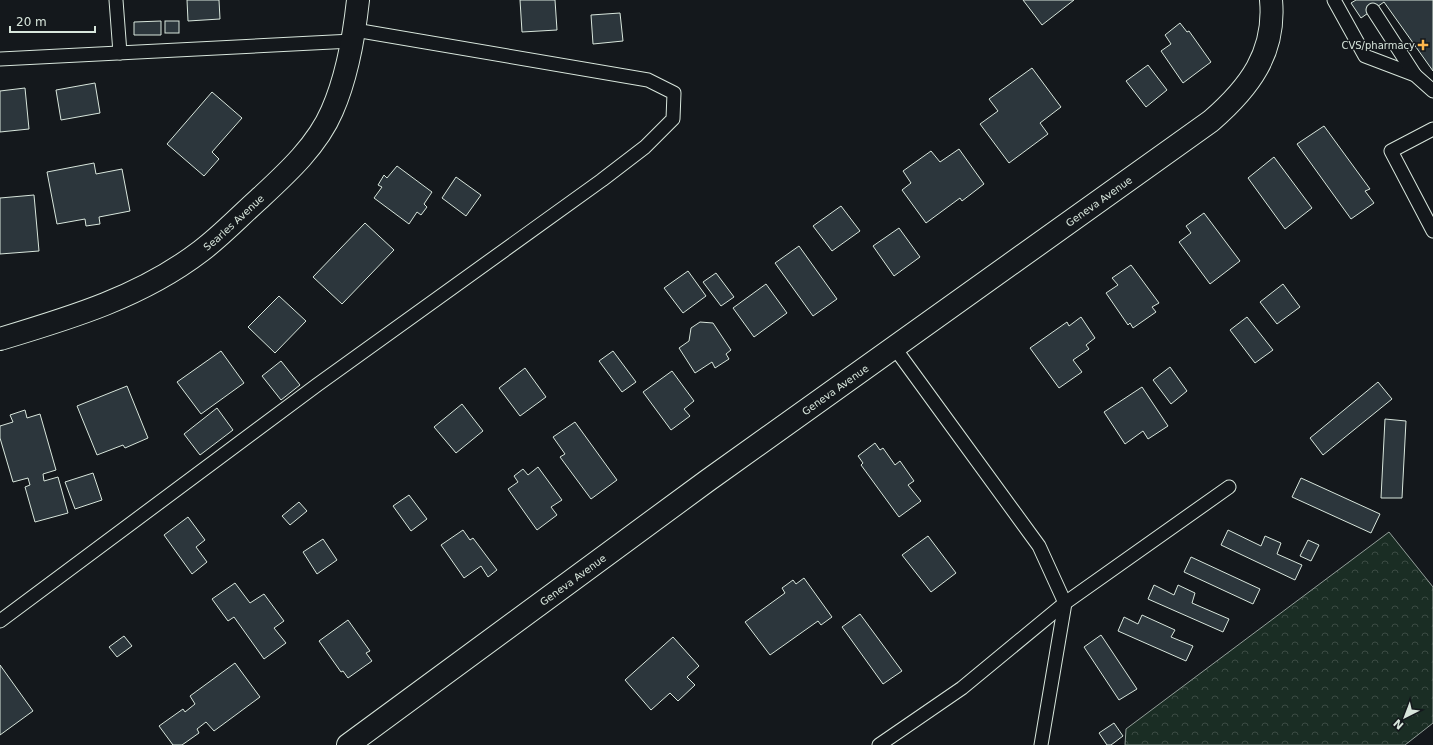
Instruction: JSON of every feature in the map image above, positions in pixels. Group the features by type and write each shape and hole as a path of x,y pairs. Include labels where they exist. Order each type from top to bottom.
{"street":[{"name":"Searles Avenue","path":"0,339 64,320 105,305 151,284 201,251 290,170 317,135 332,112 342,82 353,36 358,0"},
{"name":"Geneva Avenue","path":"348,745 707,481 1211,121 1227,107 1259,68 1269,42 1272,26 1271,0"}],"lane":[{"path":"116,0 120,53"},
{"path":"1334,0 1365,56 1415,75"},
{"path":"1373,10 1415,75 1433,91"},
{"path":"0,59 120,53 353,36 648,80 674,93 673,119 645,146 602,180 317,385 0,621"},
{"path":"1433,128 1391,151 1433,231"},
{"path":"894,348 1039,546 1065,603 1041,745"},
{"path":"879,745 962,688 1065,603 1229,487"}],"green space":[{"path":"1389,532 1433,587 1433,723 1405,745 1125,745 1126,729"}],"building":[{"path":"187,0 219,0 220,19 188,21"},
{"path":"520,0 555,0 557,30 522,32"},
{"path":"1023,0 1074,0 1042,25"},
{"name":"CVS/pharmacy","path":"1356,0 1433,0 1433,71 1384,2 1361,18 1351,3"},
{"path":"620,13 623,41 593,44 591,15"},
{"path":"161,21 161,35 134,35 134,22"},
{"path":"165,21 179,21 179,33 165,33"},
{"path":"1180,23 1187,32 1189,31 1211,62 1183,83 1161,51 1171,44 1165,35"},
{"path":"1148,65 1167,90 1146,107 1126,81"},
{"path":"1032,68 1061,107 1040,123 1048,134 1009,163 980,124 998,111 989,99"},
{"path":"95,83 100,113 61,120 56,90"},
{"path":"25,88 29,129 0,132 0,91"},
{"path":"212,92 242,118 212,152 219,159 204,176 167,144"},
{"path":"1324,126 1370,189 1365,191 1374,203 1351,219 1297,144"},
{"path":"959,149 984,184 962,201 960,198 926,223 902,190 911,183 903,171 931,151 940,162"},
{"path":"1274,157 1312,208 1285,229 1248,178"},
{"path":"94,163 96,174 122,169 130,211 99,217 100,224 86,226 85,219 57,224 47,172"},
{"path":"397,166 432,192 424,204 427,207 421,215 417,212 409,224 374,198 382,187 378,185 384,175 387,178"},
{"path":"456,177 481,195 466,216 442,198"},
{"path":"34,195 39,251 0,254 0,198"},
{"path":"841,206 860,231 832,251 813,226"},
{"path":"1204,213 1240,261 1210,284 1179,242 1191,233 1186,226"},
{"path":"365,223 394,250 342,304 313,277"},
{"path":"899,228 920,257 894,276 873,246"},
{"path":"799,246 837,299 813,316 775,263"},
{"path":"1131,265 1159,303 1152,307 1156,312 1133,328 1130,323 1128,325 1106,293 1118,285 1112,278"},
{"path":"688,271 706,296 683,313 664,288"},
{"path":"716,273 734,297 721,306 703,282"},
{"path":"766,284 787,313 754,337 733,308"},
{"path":"1283,284 1300,307 1277,324 1260,302"},
{"path":"279,296 306,321 275,353 248,327"},
{"path":"1081,317 1095,338 1086,345 1089,349 1073,360 1082,372 1059,388 1030,348 1067,322 1069,326"},
{"path":"1247,317 1273,350 1255,363 1230,330"},
{"path":"700,322 713,323 731,350 726,354 729,359 715,368 712,362 695,373 679,348 689,341 691,328"},
{"path":"221,351 244,383 201,414 177,382"},
{"path":"613,351 636,382 622,392 599,361"},
{"path":"281,361 300,385 281,400 262,376"},
{"path":"1170,367 1187,391 1171,404 1153,380"},
{"path":"525,368 546,397 520,416 499,388"},
{"path":"672,371 694,401 684,409 690,416 671,430 643,392"},
{"path":"1378,382 1392,399 1323,455 1310,438"},
{"path":"127,386 148,438 125,448 123,445 97,455 77,406"},
{"path":"1142,387 1168,426 1148,439 1143,431 1125,444 1104,412"},
{"path":"462,404 483,431 456,453 434,427"},
{"path":"217,408 233,430 200,455 184,434"},
{"path":"25,410 27,418 40,414 56,470 43,474 44,481 58,477 68,513 35,522 25,487 30,485 28,478 13,482 0,438 0,426 13,422 10,415"},
{"path":"1385,419 1406,421 1402,498 1381,498"},
{"path":"575,422 617,480 591,499 560,457 565,454 553,437"},
{"path":"875,443 880,450 883,448 895,465 900,461 914,481 908,485 921,501 899,517 861,465 863,463 858,456"},
{"path":"538,467 562,500 551,507 557,515 537,530 508,489 518,482 514,476 523,469 528,475"},
{"path":"93,473 102,500 75,509 65,482"},
{"path":"1301,478 1380,514 1371,533 1292,497"},
{"path":"409,495 427,519 411,531 393,506"},
{"path":"299,502 307,511 290,525 282,516"},
{"path":"188,517 205,540 196,547 207,562 192,574 164,535"},
{"path":"463,530 470,540 473,538 497,570 488,577 481,566 464,578 441,545"},
{"path":"1228,530 1261,546 1265,536 1281,543 1277,554 1302,565 1295,580 1221,545"},
{"path":"928,536 956,573 931,592 902,555"},
{"path":"323,539 337,560 317,574 303,552"},
{"path":"1308,540 1319,545 1311,561 1300,556"},
{"path":"1191,557 1260,589 1253,604 1184,572"},
{"path":"804,578 832,617 821,625 818,621 770,655 745,622 785,593 782,588 793,580 796,584"},
{"path":"235,583 250,603 264,594 284,621 274,628 286,643 264,659 234,617 228,621 212,599"},
{"path":"1154,585 1174,595 1178,585 1195,593 1192,603 1229,619 1223,632 1148,599"},
{"path":"860,614 902,671 883,684 842,627"},
{"path":"1142,615 1175,630 1171,637 1193,646 1186,661 1118,631 1124,617 1138,624"},
{"path":"348,620 370,651 366,653 372,661 348,678 343,671 341,672 319,641"},
{"path":"1101,635 1137,689 1119,700 1084,647"},
{"path":"124,636 132,646 117,657 109,647"},
{"path":"673,637 699,666 687,677 695,685 678,701 670,693 651,710 625,680"},
{"path":"235,663 260,697 214,731 206,722 197,729 199,733 182,745 173,745 159,726 183,709 185,712 195,704 190,696"},
{"path":"0,665 33,711 0,735"},
{"path":"1114,723 1123,736 1111,745 1107,745 1099,733"}],"place":[{"name":"CVS/pharmacy","path":"1423,45"}]}
